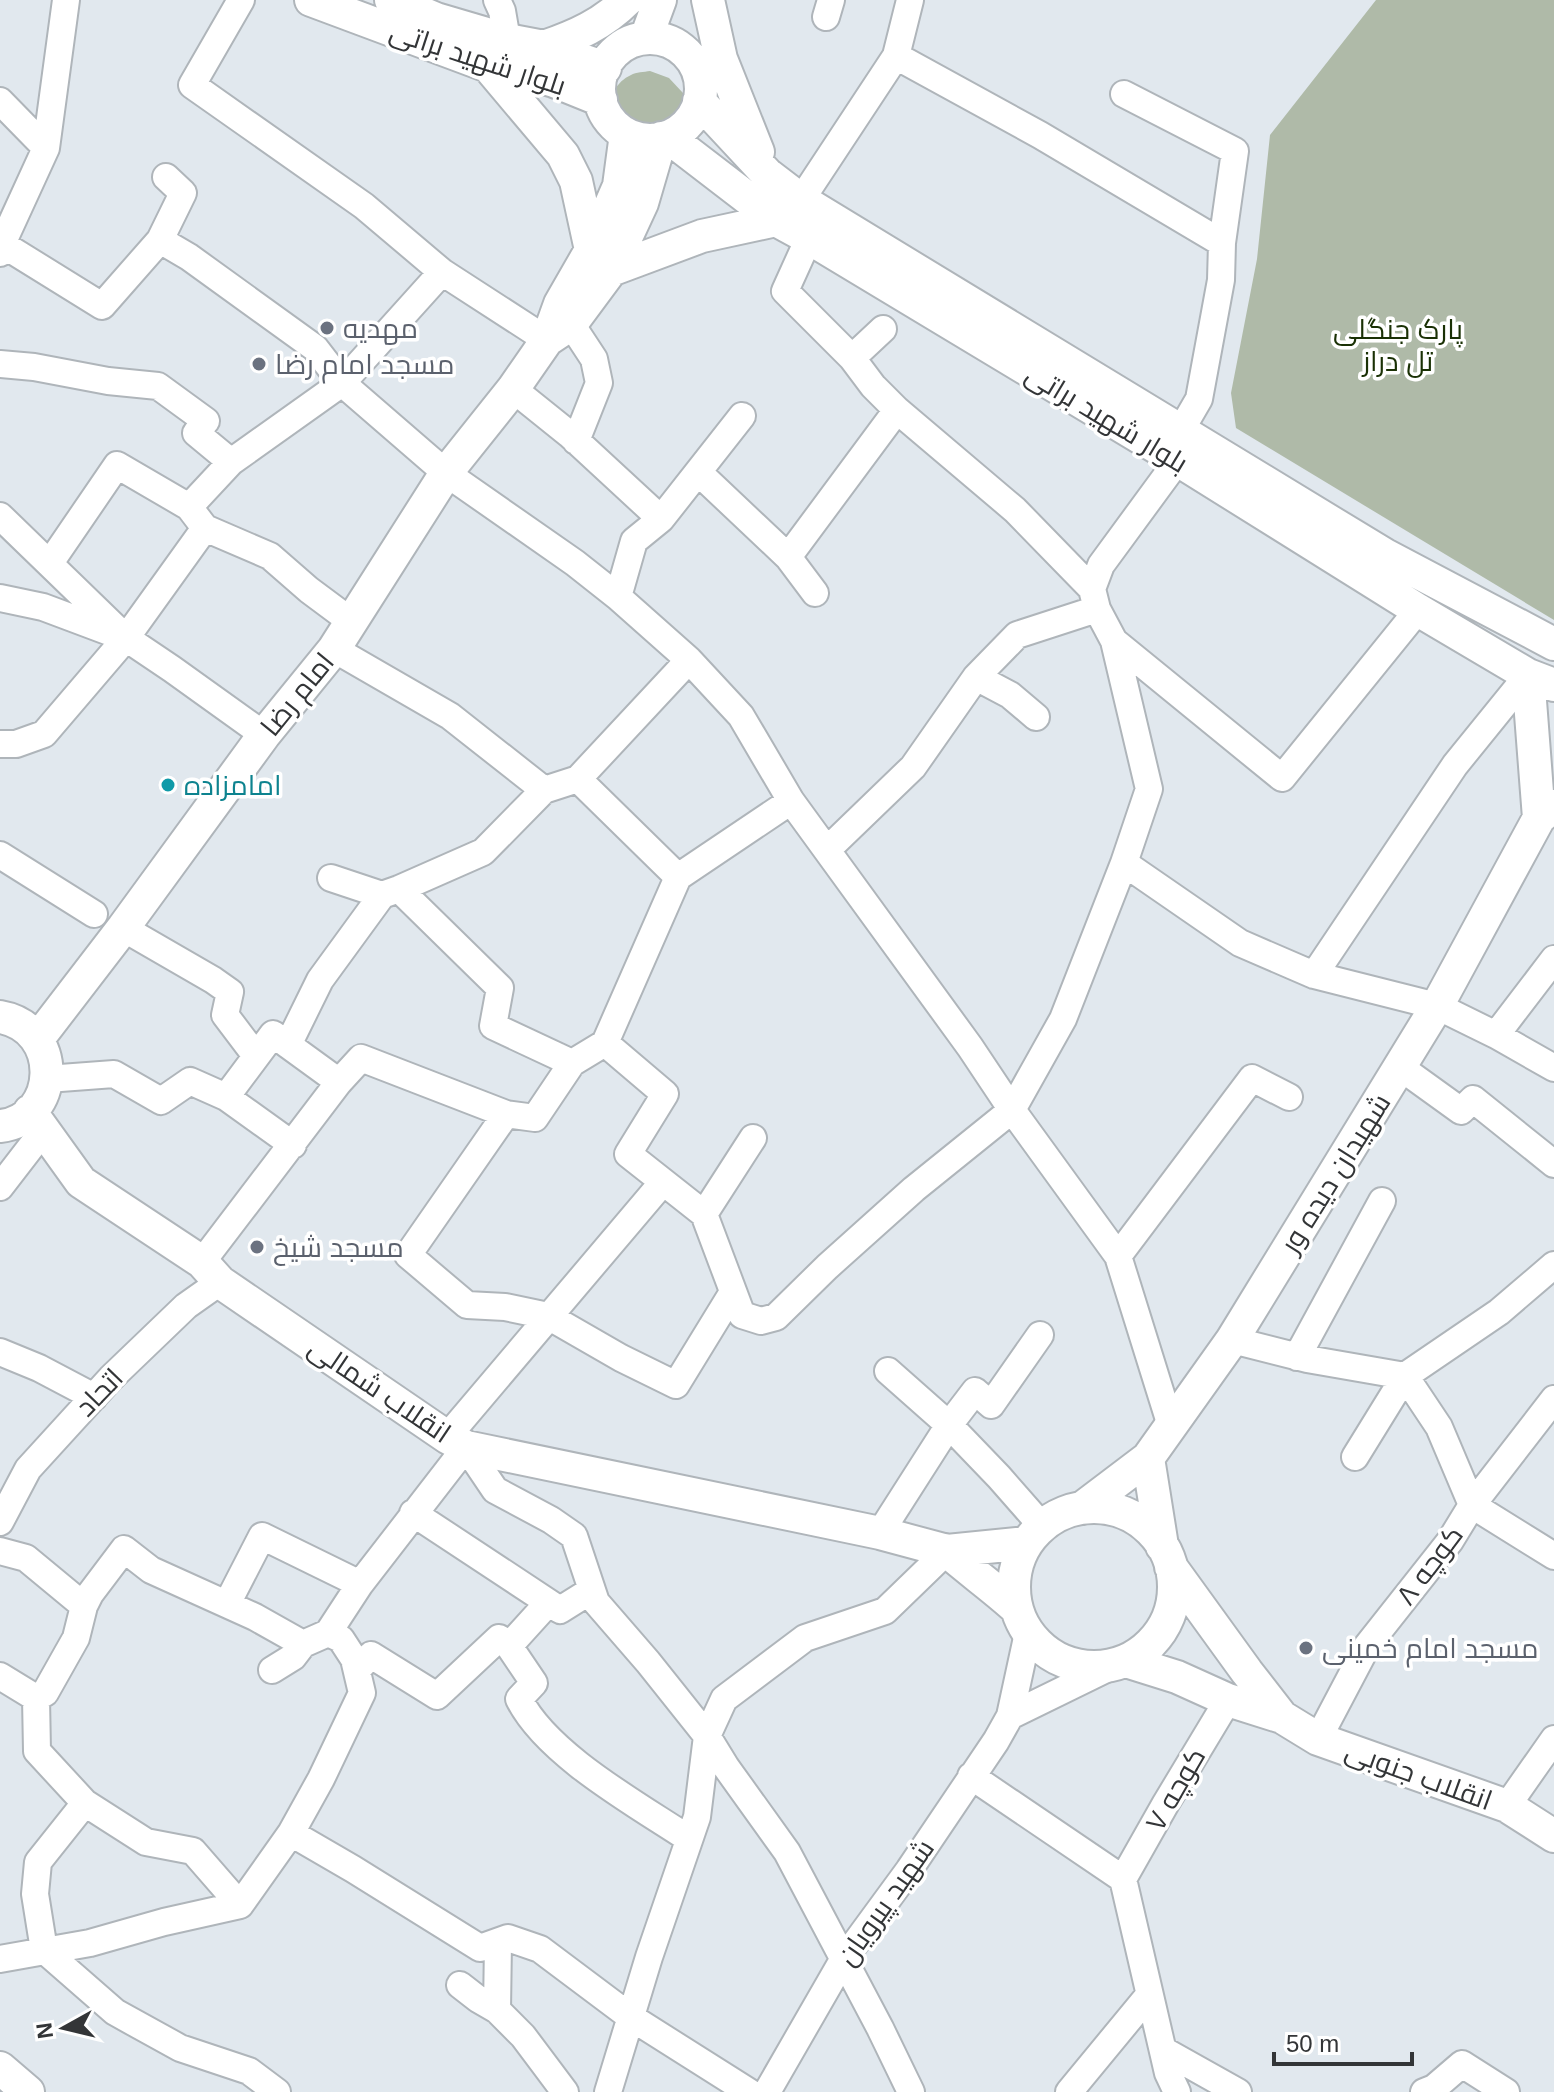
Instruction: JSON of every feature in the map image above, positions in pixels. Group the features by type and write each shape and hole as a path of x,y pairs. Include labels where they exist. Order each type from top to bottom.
{"main road":[{"name":"بلوار شهید براتی","path":"311,0 498,53 544,47 605,68"},
{"name":"بلوار شهید براتی","path":"391,0 436,19 498,53 527,73 601,100"},
{"path":"544,47 579,34 611,16 627,0"},
{"path":"646,38 660,0"},
{"path":"686,52 695,0"},
{"path":"708,0 721,59 767,174"},
{"path":"646,38 667,41 686,52 700,78 701,92 691,119 681,129 665,137 640,139 614,125 606,114 599,86 609,58 619,48 646,38"},
{"path":"498,53 563,155 576,181 601,260 702,236 788,210"},
{"name":"بلوار شهید براتی","path":"699,101 767,174 809,238 1179,445 1554,644"},
{"name":"امام رضا","path":"601,260 619,186 626,134"},
{"name":"بلوار شهید براتی","path":"665,137 1179,445 1418,610 1541,680"},
{"name":"امام رضا","path":"37,1040 76,986 108,921 334,649 446,473 559,332 560,304 601,260 642,203 665,137"},
{"path":"1541,680 1549,818"},
{"name":"شهیدان دیده ور","path":"1082,1508 1148,1458 1232,1340 1549,818"},
{"path":"0,1017 19,1023 37,1040 44,1055 47,1079 39,1100 37,1120 19,1119 0,1126"},
{"name":"انقلاب شمالی","path":"37,1120 81,1182 457,1442 880,1533 947,1551"},
{"path":"947,1551 989,1584 1044,1650 1064,1662 1088,1668 1119,1663 1145,1649 1160,1632 1170,1612 1174,1590 1148,1458"},
{"path":"1022,1620 1014,1586 1017,1563 1035,1534 1061,1514 1082,1508 1105,1508 1127,1515 1147,1527 1247,1672 1282,1717"},
{"path":"947,1551 1035,1534"},
{"path":"1119,1663 1177,1677 1228,1700 1282,1717"},
{"name":"انقلاب جنوبی","path":"1282,1717 1318,1739 1507,1806 1554,1836"},
{"path":"0,2068 28,2092"}],"street":[{"path":"66,0 46,148 1,248 102,306 160,240 183,193 166,177"},
{"path":"241,0 192,85 364,206 442,272 559,332 594,359 599,383 576,441"},
{"path":"497,0 502,11 498,53"},
{"path":"788,210 896,56 910,0"},
{"path":"896,56 1040,135 1222,243"},
{"path":"1094,599 1101,565 1179,445 1199,399 1221,280 1222,243 1235,151 1124,94"},
{"path":"0,101 46,148"},
{"path":"605,1043 665,1094 628,1154 704,1214 742,1315 761,1321 776,1317 903,1199 1012,1110 1063,1019 1124,863 1149,789 1114,641 1094,599 1015,510 897,410 873,386 852,358 785,291 809,238"},
{"path":"160,240 189,257 315,348 342,383 446,473 575,563 618,597 689,660 741,716 791,801 1118,1256 1171,1426"},
{"path":"189,507 231,462 342,383 442,272"},
{"path":"852,358 883,329"},
{"path":"0,364 158,386 206,421 196,433 231,462"},
{"path":"513,389 576,441 661,519"},
{"path":"788,557 897,410"},
{"path":"618,597 634,541 661,519 742,416"},
{"path":"50,563 117,465 189,507 205,528 270,556 352,622"},
{"path":"698,472 788,557 815,593"},
{"path":"0,516 126,638 264,735"},
{"path":"0,744 16,744 44,734 126,638 205,528"},
{"path":"0,598 43,607 126,638"},
{"path":"828,849 913,767 976,677 1017,635 1094,599"},
{"path":"1114,641 1282,778 1418,610"},
{"path":"334,649 450,716 544,790"},
{"path":"288,1045 320,980 390,892 483,852 544,790 578,779 689,660"},
{"path":"976,677 1010,695 1036,717"},
{"path":"1314,975 1455,765 1541,680"},
{"path":"578,779 678,877"},
{"path":"733,1292 676,1385 548,1316 505,1307 467,1305 408,1255 506,1114 535,1118 572,1063 605,1043 678,877 791,801"},
{"path":"0,855 230,992 225,1015 256,1056"},
{"path":"1124,863 1240,943 1314,975 1437,1006 1554,1068"},
{"path":"331,878 390,892 500,988 493,1026 572,1063"},
{"path":"1496,1035 1554,959"},
{"path":"226,1097 273,1034 339,1082"},
{"name":"اتحاد","path":"0,1522 28,1469 94,1397 186,1306 293,1145 339,1082 361,1058 506,1114"},
{"path":"1400,1067 1461,1111 1473,1099 1554,1164"},
{"path":"47,1079 114,1074 161,1101 190,1081 226,1097 293,1145"},
{"path":"1118,1256 1252,1078 1289,1097"},
{"path":"0,1187 37,1120"},
{"path":"704,1214 753,1138"},
{"path":"272,1670 293,1657 303,1644 328,1633 413,1513 457,1442 548,1316 663,1182"},
{"path":"1297,1357 1382,1201"},
{"path":"1355,1457 1405,1376 1499,1312 1554,1265"},
{"path":"880,1533 949,1425 975,1391 991,1405 1040,1335"},
{"path":"1232,1340 1297,1357 1405,1376 1439,1427 1472,1505 1554,1556"},
{"path":"0,1352 39,1368 94,1397"},
{"path":"888,1371 949,1425 999,1477 1035,1534"},
{"name":"کوچه ۸","path":"1318,1739 1367,1646 1450,1541 1472,1505 1554,1399"},
{"path":"457,1442 495,1490 574,1536 596,1602 707,1736 787,1852 911,2092"},
{"path":"413,1513 560,1610 592,1590"},
{"path":"227,1604 262,1536 360,1584"},
{"path":"36,1698 45,1693 76,1638 90,1594 124,1549 151,1570 227,1604 303,1644"},
{"path":"0,1551 26,1558 84,1606"},
{"path":"608,2092 649,1957 697,1817 707,1736 724,1699 805,1638 885,1611 947,1551"},
{"path":"509,1646 548,1603"},
{"path":"1010,1716 1022,1620"},
{"path":"0,1959 90,1943 240,1905 291,1833 362,1693 354,1659 341,1639 328,1633"},
{"path":"357,1670 371,1655 437,1696 499,1638 509,1646 534,1683 519,1699 525,1713 538,1727 571,1759 689,1839"},
{"path":"1010,1716 1119,1663"},
{"path":"0,1676 36,1698"},
{"path":"36,1698 37,1751 85,1803 146,1842 193,1851 240,1905"},
{"name":"کوچه ۷","path":"1123,1879 1228,1700"},
{"name":"شهید پیرویان","path":"767,2092 843,1960 909,1870 1010,1716"},
{"path":"1507,1806 1554,1739"},
{"path":"971,1776 1123,1879 1168,2073 1177,2092"},
{"path":"85,1803 38,1862 35,1894 44,1950 115,2012 180,2048 249,2071 277,2092"},
{"path":"291,1833 480,1948 508,1938 540,1949 632,2018 749,2092"},
{"path":"497,2010 498,1942"},
{"path":"460,1985 497,2010 523,2036 565,2092"},
{"path":"1069,2092 1149,1995"},
{"path":"1163,2050 1238,2092"},
{"path":"1430,2091 1462,2064 1506,2092"}],"green space":[{"name":"پارک جنگلی تل دراز","path":"1376,0 1554,0 1554,620 1236,428 1231,393 1257,259 1270,135"},
{"path":"650,71 669,78 683,93 687,113 680,133 645,150 628,145 618,137 612,129 609,108 615,89 622,81 633,74"}],"place":[{"name":"مهدیه","path":"327,328"},
{"name":"مسجد امام رضا","path":"259,364"},
{"name":"امامزاده","path":"168,785"},
{"name":"مسجد شیخ","path":"257,1247"},
{"name":"مسجد امام خمینی","path":"1306,1648"}]}
